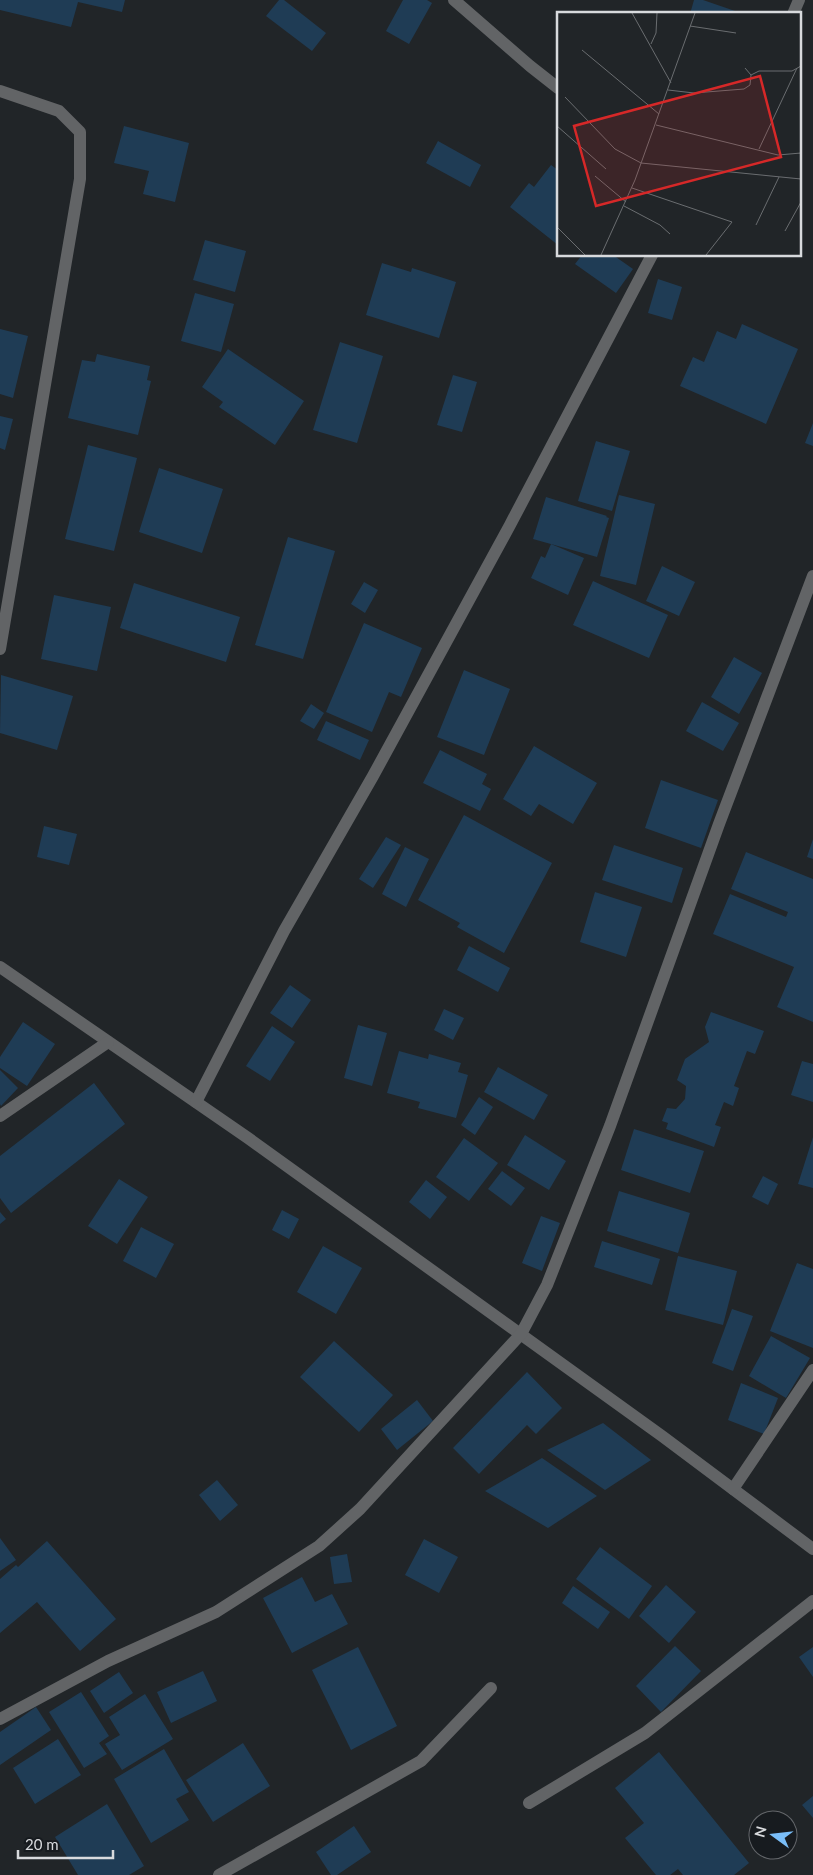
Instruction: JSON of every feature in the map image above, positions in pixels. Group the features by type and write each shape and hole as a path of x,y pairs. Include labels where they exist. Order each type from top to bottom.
{"street":[{"path":"454,0 557,87"},
{"path":"794,12 799,0"},
{"path":"0,91 59,111 80,132 78,189 0,649"},
{"path":"196,1102 284,931 373,776 496,551 651,256"},
{"path":"0,1720 108,1660 216,1612 319,1546 360,1509 521,1334 547,1285 610,1126 719,824 813,576"},
{"path":"0,967 196,1102 521,1334 813,1549"},
{"path":"0,1116 108,1042"},
{"path":"733,1489 813,1370"},
{"path":"529,1804 645,1733 813,1601"},
{"path":"219,1875 421,1761 491,1688"}],"building":[{"path":"0,0 125,0 122,12 78,2 71,27 0,10"},
{"path":"279,0 284,0 326,33 312,51 266,16"},
{"path":"403,0 427,0 432,3 409,44 386,31"},
{"path":"694,0 703,0 735,11 735,12 691,12"},
{"path":"124,126 189,143 175,202 143,194 149,171 114,163"},
{"path":"438,141 481,165 470,187 426,163"},
{"path":"551,165 557,169 557,244 510,207 529,183 534,187"},
{"path":"205,240 246,251 235,292 193,280"},
{"path":"581,256 614,256 633,269 616,293 575,264"},
{"path":"382,263 411,272 412,268 456,282 439,338 366,315"},
{"path":"658,279 682,287 672,320 648,313"},
{"path":"195,293 234,304 221,352 181,341"},
{"path":"742,324 798,349 766,424 680,386 693,357 704,362 717,331 736,339"},
{"path":"0,329 28,336 13,398 0,394"},
{"path":"340,342 383,356 357,443 313,430"},
{"path":"228,349 304,401 275,445 219,407 223,402 202,387"},
{"path":"97,354 150,366 147,380 151,381 138,435 68,418 82,360 95,362"},
{"path":"453,375 477,382 462,432 437,425"},
{"path":"0,416 13,419 5,450 0,448"},
{"path":"813,423 813,446 805,443"},
{"path":"596,441 630,451 612,511 578,501"},
{"path":"88,445 137,458 114,551 65,539"},
{"path":"159,468 223,489 202,553 139,532"},
{"path":"619,495 655,504 636,585 600,576"},
{"path":"546,497 609,518 597,557 533,539"},
{"path":"288,537 335,551 303,659 255,645"},
{"path":"551,544 584,558 568,595 531,578 541,556 545,558"},
{"path":"662,566 695,582 679,616 646,601"},
{"path":"593,581 668,615 649,658 573,625"},
{"path":"364,582 378,590 365,613 351,604"},
{"path":"134,583 240,617 226,662 120,628"},
{"path":"54,595 111,607 97,671 41,659"},
{"path":"364,623 422,648 401,697 389,692 372,732 326,712"},
{"path":"734,657 762,673 739,714 711,697"},
{"path":"464,670 510,689 484,755 437,737"},
{"path":"1,675 73,696 57,750 0,733"},
{"path":"702,702 739,723 723,751 686,731"},
{"path":"311,704 324,713 314,729 300,721"},
{"path":"326,721 369,740 360,760 317,740"},
{"path":"534,746 597,783 573,824 539,804 531,816 503,799"},
{"path":"440,750 487,774 482,784 491,789 480,811 423,783"},
{"path":"661,780 718,800 701,848 645,828"},
{"path":"464,815 552,863 504,953 457,927 460,923 418,900"},
{"path":"44,826 77,834 69,865 37,857"},
{"path":"386,837 401,845 373,888 359,879"},
{"path":"813,839 813,859 807,857"},
{"path":"614,845 683,868 672,903 602,880"},
{"path":"405,847 429,859 406,907 382,894"},
{"path":"746,852 813,879 813,1022 777,1007 794,967 713,934 730,894 786,917 788,912 731,889"},
{"path":"595,892 642,907 626,957 580,942"},
{"path":"469,946 510,968 498,992 457,970"},
{"path":"290,985 311,1000 292,1028 270,1013"},
{"path":"444,1009 464,1018 453,1040 434,1030"},
{"path":"711,1012 764,1031 755,1054 747,1051 734,1086 739,1088 733,1106 724,1102 715,1125 721,1127 714,1147 666,1129 668,1123 662,1121 667,1108 676,1109 685,1099 686,1086 677,1080 685,1059 709,1042 705,1027"},
{"path":"23,1022 55,1044 27,1086 0,1068 0,1057"},
{"path":"358,1025 387,1033 372,1086 344,1078"},
{"path":"272,1026 295,1042 270,1081 246,1066"},
{"path":"399,1051 428,1059 429,1054 461,1063 458,1072 468,1075 456,1118 418,1108 420,1102 387,1093"},
{"path":"802,1061 813,1064 813,1102 791,1095"},
{"path":"498,1067 548,1095 534,1120 484,1092"},
{"path":"0,1070 18,1088 1,1106 0,1104"},
{"path":"94,1083 125,1124 11,1213 0,1198 0,1156"},
{"path":"479,1097 493,1107 475,1135 461,1125"},
{"path":"634,1129 704,1151 690,1193 621,1170"},
{"path":"525,1135 566,1161 549,1190 507,1165"},
{"path":"813,1137 813,1188 798,1184"},
{"path":"464,1138 498,1163 469,1201 436,1177"},
{"path":"502,1171 525,1188 511,1206 488,1189"},
{"path":"763,1176 778,1184 768,1205 752,1197"},
{"path":"119,1179 148,1197 117,1244 88,1226"},
{"path":"426,1180 447,1197 430,1219 409,1202"},
{"path":"619,1191 690,1213 678,1253 607,1231"},
{"path":"282,1210 299,1219 289,1239 272,1230"},
{"path":"0,1212 6,1219 0,1224"},
{"path":"541,1216 560,1223 542,1271 522,1263"},
{"path":"141,1227 174,1244 156,1278 123,1261"},
{"path":"602,1241 660,1259 652,1285 594,1267"},
{"path":"323,1246 362,1268 336,1314 297,1292"},
{"path":"678,1256 737,1271 723,1325 665,1310"},
{"path":"797,1263 813,1269 813,1348 770,1331"},
{"path":"732,1309 753,1316 733,1371 712,1363"},
{"path":"771,1336 810,1358 786,1398 749,1376"},
{"path":"334,1341 393,1395 359,1432 300,1377"},
{"path":"527,1372 562,1408 536,1434 527,1425 479,1474 453,1448"},
{"path":"741,1383 778,1398 764,1434 728,1420"},
{"path":"417,1400 433,1421 397,1450 381,1429"},
{"path":"603,1423 651,1460 605,1490 547,1450"},
{"path":"542,1458 597,1496 548,1528 485,1491"},
{"path":"217,1480 238,1505 220,1521 199,1495"},
{"path":"0,1538 16,1560 0,1571"},
{"path":"424,1539 458,1557 439,1593 405,1575"},
{"path":"47,1541 116,1619 80,1651 37,1602 0,1633 0,1579 16,1565 18,1567"},
{"path":"600,1547 652,1586 629,1619 576,1579"},
{"path":"347,1554 352,1582 334,1584 330,1557"},
{"path":"302,1577 315,1602 332,1594 348,1624 292,1653 263,1598"},
{"path":"666,1585 696,1612 669,1643 639,1616"},
{"path":"573,1586 610,1612 598,1629 562,1603"},
{"path":"675,1646 701,1671 661,1712 636,1686"},
{"path":"358,1647 397,1726 351,1750 312,1670"},
{"path":"813,1647 813,1677 799,1657"},
{"path":"203,1671 217,1701 171,1723 157,1692"},
{"path":"119,1672 133,1693 104,1713 90,1691"},
{"path":"81,1692 109,1736 99,1743 107,1754 84,1768 49,1712"},
{"path":"145,1694 173,1739 122,1770 105,1744 120,1735 109,1717"},
{"path":"36,1707 51,1730 0,1765 0,1732"},
{"path":"58,1739 81,1775 35,1804 13,1768"},
{"path":"243,1743 270,1786 213,1822 186,1780"},
{"path":"164,1749 189,1792 176,1799 189,1820 151,1843 114,1779"},
{"path":"659,1752 749,1863 734,1875 683,1875 678,1869 670,1875 656,1875 625,1838 644,1823 615,1788"},
{"path":"813,1796 813,1818 802,1805"},
{"path":"107,1804 144,1866 129,1875 78,1875 55,1837"},
{"path":"354,1826 371,1852 337,1875 331,1875 316,1852"}]}
